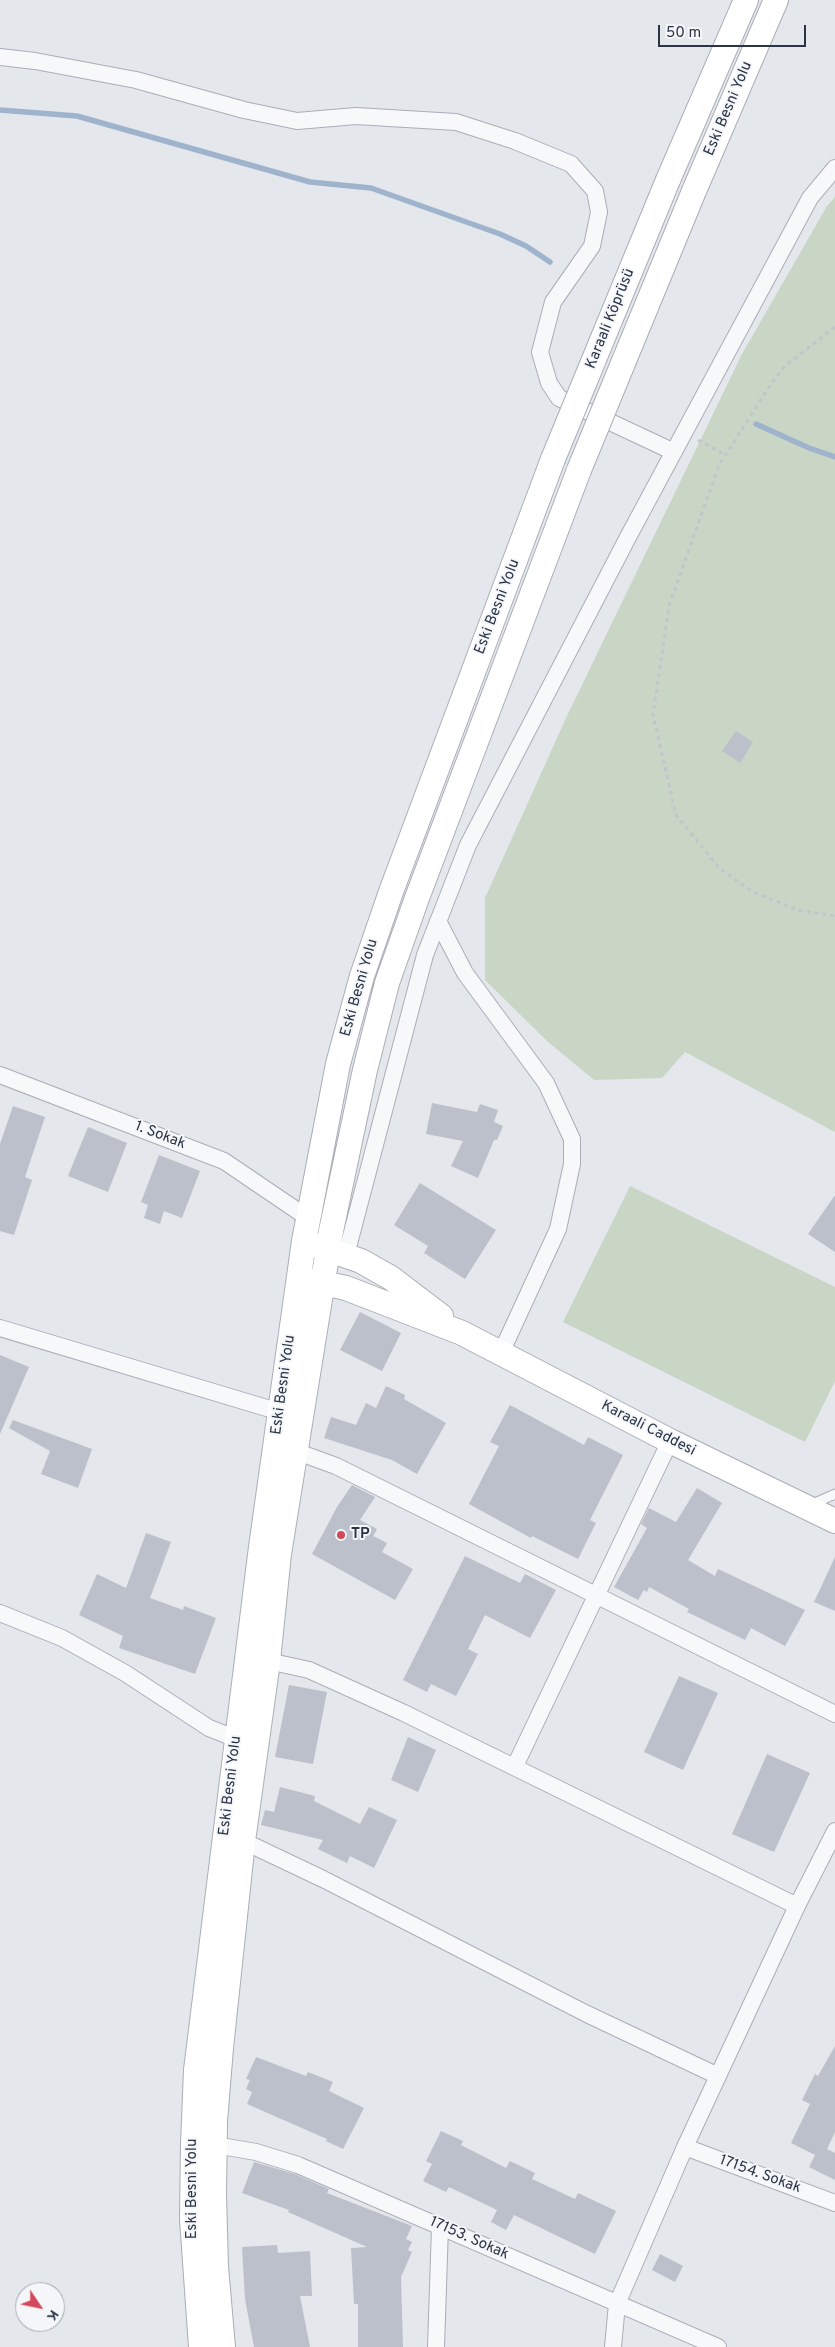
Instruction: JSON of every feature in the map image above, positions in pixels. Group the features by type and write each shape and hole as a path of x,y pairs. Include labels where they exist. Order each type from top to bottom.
{"main road":[{"name":"Eski Besni Yolu","path":"668,180 746,0"},
{"name":"Eski Besni Yolu","path":"694,191 776,0"},
{"name":"Karaali Köprüsü","path":"553,459 668,180"},
{"name":"Karaali Köprüsü","path":"579,470 694,191"},
{"name":"Eski Besni Yolu","path":"201,2347 192,2219 195,2095 201,2021 280,1412 308,1218 338,1064 362,976 392,889 553,459"},
{"name":"Eski Besni Yolu","path":"223,2347 216,2251 215,2145 221,2048 243,1841 268,1661 279,1554 323,1284 337,1252 364,1070 387,983 417,898 579,470"},
{"path":"304,1241 361,1261 391,1278 462,1333"},
{"path":"299,1278 346,1288 462,1333"},
{"name":"Karaali Caddesi","path":"462,1333 670,1441 835,1521"}],"street":[{"path":"0,57 136,80 244,110 297,121 356,116 456,122 515,141 571,164 595,191 600,212 592,246 553,302 540,352 548,383 559,398 674,452"},
{"path":"337,1252 425,955 468,845 674,452 810,198 835,168"},
{"path":"438,921 465,973 546,1083 572,1138 572,1164 558,1229 501,1353"},
{"name":"1. Sokak","path":"0,1075 224,1161 308,1218"},
{"path":"0,1328 280,1412"},
{"path":"515,1766 670,1441"},
{"path":"295,1451 336,1466 835,1714"},
{"path":"0,1613 62,1638 125,1673 209,1728 237,1739"},
{"path":"268,1661 309,1670 515,1766 797,1906"},
{"path":"243,1841 323,1879 587,2014 718,2076"},
{"path":"613,2347 618,2304 685,2147 797,1906 833,1841"},
{"name":"17153. Sokak","path":"215,2145 256,2152 298,2165 718,2347"},
{"name":"17154. Sokak","path":"685,2147 835,2203"},
{"path":"436,2347 440,2226"}],"lane":[{"path":"807,1507 835,1494"}],"path":[{"path":"835,327 785,366 771,384 719,465 669,606 653,715 676,814 720,869 755,892 798,910 835,916"},
{"path":"685,432 726,455"}],"green space":[{"path":"835,197 835,1132 685,1052 662,1078 594,1080 547,1041 485,980 485,898 566,718 742,354 827,206"},
{"path":"630,1186 835,1287 835,1381 805,1442 563,1322"}],"building":[{"path":"736,731 753,742 740,763 722,751"},
{"path":"432,1103 477,1112 480,1104 498,1110 494,1122 503,1126 497,1140 494,1140 478,1178 451,1166 463,1141 426,1134"},
{"path":"13,1106 45,1117 25,1177 32,1180 14,1235 0,1231 0,1144"},
{"path":"88,1127 127,1143 108,1192 68,1176"},
{"path":"159,1155 200,1171 182,1218 164,1211 160,1224 144,1218 148,1205 141,1202"},
{"path":"420,1183 496,1230 465,1279 424,1253 428,1246 394,1225"},
{"path":"835,1195 835,1252 808,1234"},
{"path":"360,1312 401,1333 382,1371 340,1350"},
{"path":"0,1355 29,1367 0,1434"},
{"path":"386,1386 405,1395 404,1399 446,1423 417,1474 392,1460 324,1438 331,1417 356,1425 366,1403 376,1408"},
{"path":"510,1405 584,1445 588,1437 623,1455 590,1520 596,1523 578,1559 532,1536 531,1538 469,1504 499,1446 490,1442"},
{"path":"13,1420 92,1449 78,1488 41,1474 50,1451 9,1428"},
{"path":"352,1485 375,1497 360,1520 377,1529 373,1536 387,1543 382,1552 413,1569 395,1600 312,1554 337,1507"},
{"path":"697,1488 722,1503 688,1560 715,1576 718,1569 805,1610 785,1646 751,1628 745,1640 687,1612 689,1609 649,1587 647,1592 644,1590 638,1600 614,1587 647,1528 641,1524 649,1508 676,1522"},
{"path":"146,1533 171,1542 150,1598 183,1610 184,1606 216,1618 195,1674 119,1648 123,1636 79,1615 97,1574 126,1588"},
{"path":"465,1556 520,1583 525,1574 556,1590 530,1638 485,1615 468,1649 478,1654 456,1696 431,1684 427,1692 403,1680"},
{"path":"835,1557 835,1611 814,1602"},
{"path":"679,1676 718,1693 683,1770 644,1752"},
{"path":"289,1685 327,1692 313,1764 275,1757"},
{"path":"408,1737 436,1750 418,1792 391,1780"},
{"path":"767,1754 810,1773 774,1852 732,1834"},
{"path":"280,1787 315,1796 314,1801 360,1824 369,1807 397,1820 374,1868 350,1856 347,1863 318,1849 323,1840 261,1825 265,1810 274,1812"},
{"path":"835,2046 835,2132 827,2149 835,2153 835,2180 809,2167 815,2155 791,2143 810,2104 802,2100 815,2074 818,2076"},
{"path":"256,2057 306,2076 308,2072 333,2082 329,2091 364,2108 343,2149 326,2141 327,2139 247,2104 252,2092 246,2089 250,2080 246,2079"},
{"path":"441,2131 463,2141 461,2145 506,2168 510,2161 535,2173 532,2179 575,2199 578,2193 616,2211 595,2254 514,2215 506,2230 491,2222 497,2210 449,2187 446,2192 423,2181 432,2164 426,2161"},
{"path":"254,2162 295,2174 329,2189 327,2193 412,2226 406,2239 412,2242 408,2250 412,2252 401,2277 403,2347 358,2347 358,2304 354,2304 351,2248 367,2247 288,2212 289,2210 242,2193"},
{"path":"277,2245 278,2253 310,2251 312,2296 300,2296 310,2347 254,2347 245,2299 242,2247"},
{"path":"660,2254 683,2266 675,2282 652,2270"}],"waterway":[{"path":"0,110 77,116 310,182 371,188 500,234 526,246 550,262"},
{"path":"756,424 809,448 835,457"}],"place":[{"name":"TP","path":"341,1535"}]}
